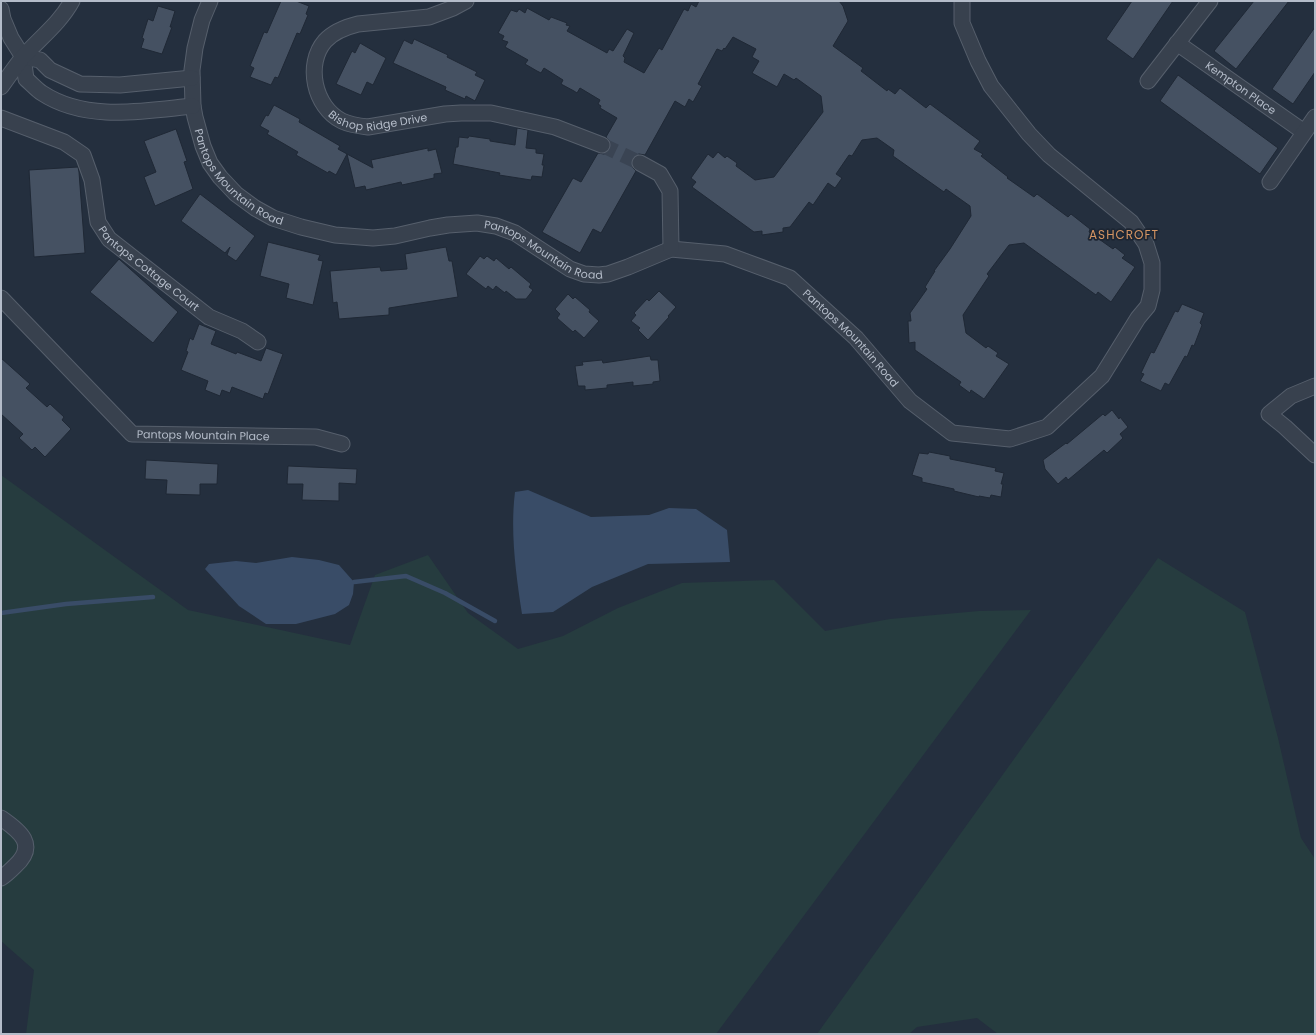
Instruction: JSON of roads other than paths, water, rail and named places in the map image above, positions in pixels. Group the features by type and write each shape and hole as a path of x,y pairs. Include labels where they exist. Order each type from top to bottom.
{"street":[{"path":"1,87 24,57 58,21 72,1"},
{"name":"Pantops Mountain Road","path":"210,1 202,20 194,48 192,78 193,106 203,146 210,163 220,177 236,194 255,208 274,218 301,228 335,235 373,238 395,236 448,225 477,223 496,226 515,233 570,269 584,274 608,274 671,249 725,254 790,278 856,338 910,401 952,433 1010,439 1047,427 1102,376 1138,318 1148,306 1152,290 1152,263 1146,244 1131,222 1049,155 1029,134 991,86 978,61 962,23 962,1"},
{"name":"Bishop Ridge Drive","path":"466,1 453,8 429,17 358,24 348,26 335,32 325,41 318,52 314,64 314,76 317,90 323,103 332,114 341,121 354,126 368,127 461,113 491,113 555,127 602,145"},
{"path":"1148,80 1210,1"},
{"path":"1,9 3,20 11,38 24,57 26,79 42,93 70,106 88,111 129,112 193,106"},
{"name":"Kempton Place","path":"1177,42 1304,132"},
{"path":"24,57 40,60 50,70 80,84 120,86 192,78"},
{"path":"1270,182 1315,117"},
{"name":"Pantops Cottage Court","path":"1,118 64,142 83,155 92,180 98,222 109,239 209,317 242,331 258,342"},
{"path":"640,163 660,174 670,191 671,249"},
{"name":"Pantops Mountain Place","path":"1,298 132,434 316,437 342,444"},
{"path":"1315,386 1291,396 1269,414 1315,455"},
{"path":"1,818 15,827 23,836 27,846 23,859 1,878"}],"water":[{"path":"528,490 591,517 649,515 669,508 696,509 727,530 730,562 648,564 592,587 553,612 522,614 514,553 513,522 515,492"},
{"path":"292,557 319,560 339,565 354,582 353,594 349,605 335,614 296,624 266,624 239,606 205,569 209,564 236,561 256,563"}],"waterway":[{"path":"354,582 406,576 445,593 495,621"},
{"path":"1,613 66,604 153,597"}],"tunnel":[{"path":"602,145 640,163"}],"district":[{"name":"ASHCROFT","path":"1124,234"}]}
